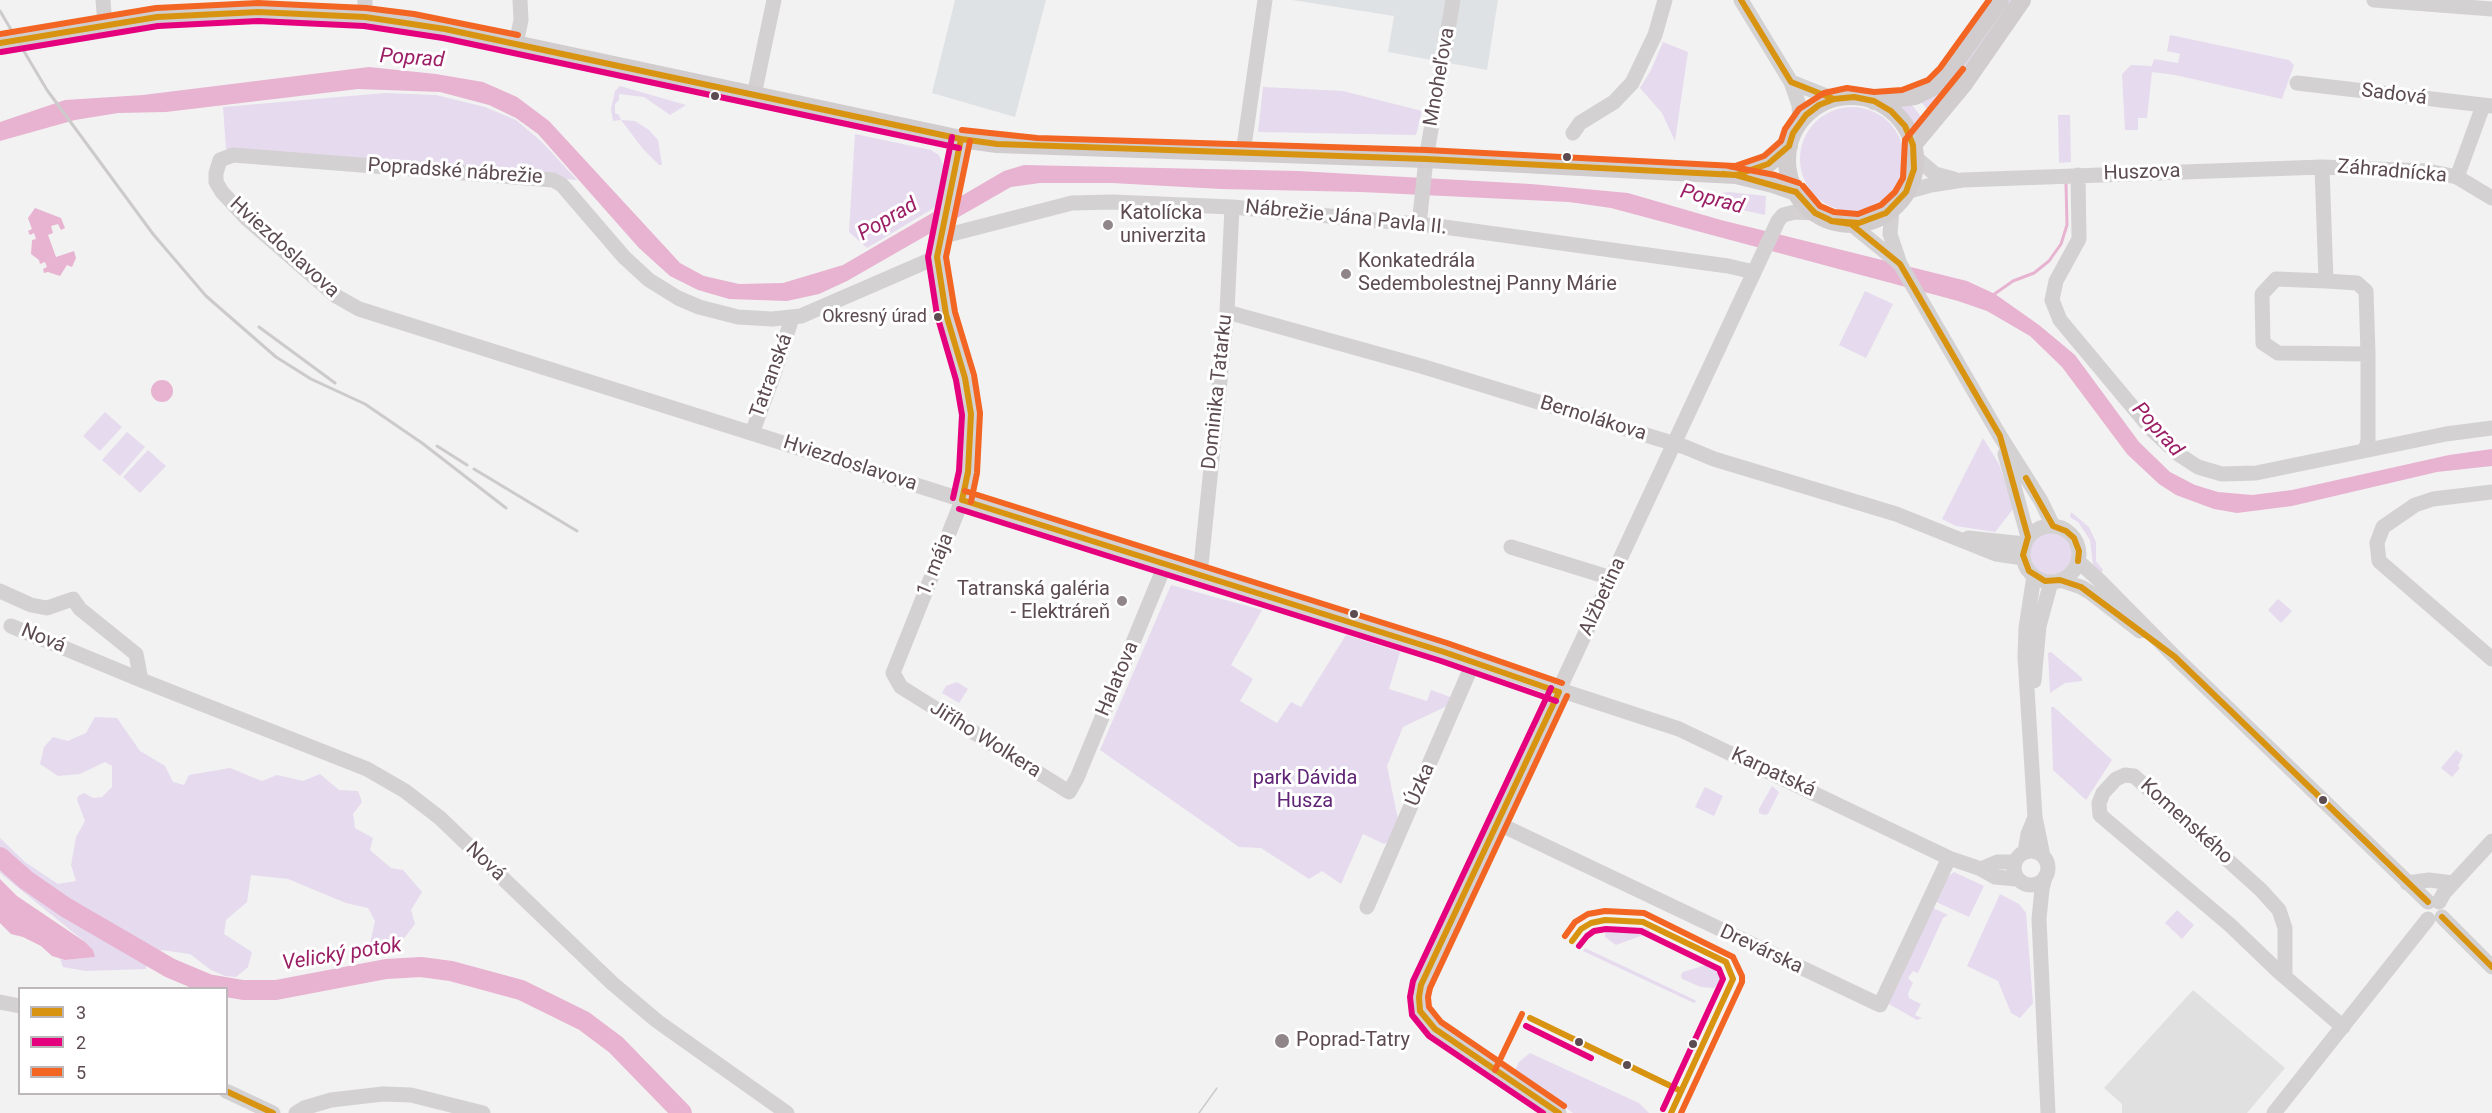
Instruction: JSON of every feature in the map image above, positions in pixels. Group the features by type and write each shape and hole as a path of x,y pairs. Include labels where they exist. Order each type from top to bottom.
{"main road":[{"path":"1914,151 2022,0"},
{"path":"1874,101 1897,116 1905,126 1914,151 1914,169 1906,192 1892,209 1873,220 1851,224 1832,221 1815,213 1796,192 1788,169 1789,146 1800,122 1812,110 1834,99 1854,97 1874,101 1909,98 1933,87 1947,74 1998,2"},
{"path":"0,43 157,17 365,8 412,23 732,91 961,139 1015,146 1243,153 1425,166 1736,175 1796,192"},
{"path":"1736,175 1768,164 1789,146"}],"street":[{"path":"103,0 105,25"},
{"path":"516,44 521,20 520,0"},
{"path":"754,95 774,0"},
{"path":"1243,153 1265,0"},
{"name":"Mnoheľova","path":"1419,225 1425,166 1453,0"},
{"path":"1573,133 1580,123 1614,102 1632,83 1655,35 1665,0"},
{"path":"1741,0 1791,82 1799,105 1800,122"},
{"path":"2374,0 2492,9"},
{"path":"1791,82 1834,99"},
{"name":"Sadová","path":"2297,84 2487,106"},
{"path":"2457,177 2487,106"},
{"name":"1. mája","path":"901,687 893,673 962,500 968,472 971,414 965,378 946,314 938,257 941,231 961,139"},
{"name":"Huszova","path":"1914,151 1935,174 1963,180"},
{"name":"Popradské nábrežie","path":"233,155 553,180 562,185 634,267 663,290 699,307 724,315 792,318 808,314 938,257"},
{"name":"Hviezdoslavova","path":"233,155 223,158 216,168 216,182 222,192 246,218 344,302 367,312 1200,575 1558,692"},
{"path":"2322,166 2326,280"},
{"name":"Huszova","path":"1906,192 1963,180 2322,166"},
{"name":"Záhradnícka","path":"2322,166 2428,171 2457,177 2492,198"},
{"path":"2078,176 2079,239 2056,281 2052,300 2060,320 2151,429 2171,448 2198,467 2222,474 2256,473 2446,434 2492,428"},
{"name":"Nábrežie Jána Pavla II.","path":"941,231 1072,203 1113,202 1232,207 1419,225 1728,266 1754,272"},
{"name":"Dominika Tatarku","path":"1200,575 1227,312 1232,207"},
{"path":"1892,209 1890,234 1900,264 2000,436 2041,501 2053,526"},
{"name":"Alžbetina","path":"1559,1113 1435,1029 1420,1011 1421,985 1778,221 1783,215 1795,212 1815,213"},
{"path":"1851,224 1900,264"},
{"path":"2365,450 2368,441 2368,354 2366,291 2357,284 2326,280 2276,279 2262,294 2263,343 2278,353 2368,354"},
{"name":"Bernolákova","path":"1227,312 1399,359 1674,444 1714,459 1866,505 1996,554 2026,547"},
{"name":"Tatranská","path":"752,433 792,318"},
{"path":"2000,436 2026,547 2027,568 2034,576 2081,587 2091,593 2175,657"},
{"path":"2492,492 2433,500 2415,506 2384,527 2377,543 2379,561 2492,659"},
{"path":"2026,547 2042,527 2053,526 2066,531 2074,538 2079,551 2078,561 2070,574 2055,581 2039,626 2030,735"},
{"path":"1511,547 1611,578"},
{"path":"2078,561 2100,580 2175,657 2492,967"},
{"name":"Halatova","path":"1069,792 1077,778 1165,565"},
{"path":"2034,576 2026,628 2035,817 2043,856 2048,866 2042,889 2039,919 2048,1113"},
{"name":"Nová","path":"0,591 31,605 47,608 73,599 80,609 136,654 141,680"},
{"name":"Nová","path":"11,626 367,769 405,790 440,818 612,982 657,1021 787,1113"},
{"name":"Úzka","path":"1367,907 1473,663"},
{"name":"Jiřího Wolkera","path":"901,687 1069,792"},
{"name":"Karpatská","path":"1558,692 1694,736 1949,858 1982,868 1995,877 2022,882"},
{"name":"Komenského","path":"2285,976 2285,928 2279,910 2134,776 2125,775 2116,779 2103,793 2099,803 2100,815 2230,926 2285,976 2343,1027"},
{"path":"2035,817 2013,871 2022,882 2039,919"},
{"name":"Drevárska","path":"1497,823 1881,1005 1949,858"},
{"path":"2274,1113 2453,883 2492,841"},
{"path":"1982,868 2034,851 2043,856"},
{"path":"2022,882 2037,884 2045,877"},
{"path":"2407,883 2429,880 2453,883"},
{"path":"0,1002 18,1006"},
{"path":"228,1093 273,1113"},
{"path":"296,1113 304,1108 331,1100 383,1095 411,1095 483,1113"}],"shaded area":[{"path":"955,0 1046,0 1015,117 932,93"},
{"path":"1292,0 1498,0 1487,70 1388,52 1394,16"},
{"path":"369,67 436,74 483,82 517,97 549,121 680,263 704,276 739,284 783,283 843,265 1004,171 1024,165 1298,171 1531,184 1628,193 1721,220 1967,281 1995,294 2039,325 2075,355 2139,442 2170,472 2195,485 2218,492 2252,495 2292,490 2449,455 2492,449 2492,466 2437,472 2292,506 2237,513 2214,509 2176,495 2159,484 2127,454 2062,367 2030,336 1987,311 1958,301 1611,208 1569,202 1112,183 1040,183 1011,187 847,281 819,294 787,301 729,299 698,290 670,276 639,248 538,134 516,118 489,105 440,92 358,89 166,112 118,113 75,120 0,141 0,122 65,100 143,95"},
{"path":"35,208 61,218 65,228 61,230 58,224 51,226 53,233 48,235 56,257 74,251 76,258 72,267 67,265 60,276 44,273 43,269 47,267 45,262 40,264 39,260 31,254 32,240 36,239 34,233 30,235 28,231 32,229 28,218"},
{"path":"158,380 166,380 173,387 173,395 166,402 158,402 151,395 151,387"},
{"path":"0,879 17,896 85,942 93,950 95,957 65,960 52,956 41,946 23,937 11,934 0,923"},
{"path":"2193,990 2285,1068 2247,1113 2122,1113 2122,1104 2104,1088"}],"green space":[{"path":"2007,0 2015,0 1969,67 1930,113 1921,102 1939,92"},
{"path":"2170,35 2289,60 2294,65 2282,99 2152,72 2147,118 2138,118 2138,130 2125,130 2122,74 2131,65 2152,66 2154,59 2178,63 2180,54 2167,51"},
{"path":"1663,42 1688,52 1675,141 1662,113 1640,88"},
{"path":"620,86 686,105 670,115 644,97 619,94 619,100 615,104 615,113 621,120 613,121 611,109 615,91"},
{"path":"1263,87 1343,91 1422,111 1416,135 1258,132"},
{"path":"385,93 436,95 485,107 516,120 542,142 577,180 226,150 223,107"},
{"path":"1911,104 1924,120 1916,130 1912,121 1897,105"},
{"path":"1852,107 1872,111 1889,122 1900,139 1904,159 1900,179 1889,196 1872,207 1852,211 1832,207 1815,196 1804,179 1800,159 1804,139 1815,122 1832,111"},
{"path":"2058,115 2070,115 2071,162 2059,163"},
{"path":"621,120 635,121 649,130 658,140 662,165 659,165 643,149"},
{"path":"855,134 931,150 939,155 944,167 939,196 934,208 867,248 849,232"},
{"path":"1728,192 1766,196 1765,215 1693,198"},
{"path":"1865,291 1893,304 1866,358 1839,345"},
{"path":"105,412 122,427 100,451 83,436"},
{"path":"127,432 145,447 120,476 102,460"},
{"path":"1983,438 1999,464 2014,508 1995,532 1956,526 1942,519"},
{"path":"148,450 166,466 140,493 123,477"},
{"path":"2071,512 2089,527 2096,542 2096,561 2103,570 2101,573 2093,565 2090,540 2078,522 2070,517"},
{"path":"2052,532 2067,539 2074,554 2067,569 2052,576 2037,569 2030,554 2037,539"},
{"name":"park Dávida Husza","path":"1171,585 1262,610 1231,665 1253,679 1240,701 1277,723 1291,702 1301,707 1346,635 1400,652 1389,689 1427,701 1431,690 1453,698 1451,704 1403,727 1387,766 1399,824 1391,840 1384,844 1363,834 1341,884 1322,871 1309,879 1261,848 1239,847 1100,750"},
{"path":"2278,599 2292,611 2281,623 2268,610"},
{"path":"2051,652 2082,678 2082,681 2065,683 2050,693 2048,653"},
{"path":"957,682 968,689 959,703 942,693 946,686"},
{"path":"2051,707 2054,707 2112,760 2086,800 2053,770"},
{"path":"95,717 117,718 140,751 165,766 173,782 184,785 189,775 230,768 262,781 277,775 303,781 320,774 339,790 358,791 362,802 353,814 355,828 373,838 370,850 391,868 403,870 422,892 411,910 415,924 398,946 379,954 373,951 370,943 375,921 368,908 346,903 288,879 251,875 247,902 226,920 224,934 252,952 248,967 236,977 225,976 211,970 190,954 162,950 147,959 146,969 86,971 63,967 60,959 95,957 85,942 0,873 0,838 25,862 58,884 76,881 71,865 76,837 85,821 77,800 78,796 84,793 93,798 102,797 112,787 112,766 105,762 80,774 58,776 40,764 44,747 53,737 68,741 86,733"},
{"path":"2456,750 2463,755 2458,766 2460,768 2452,777 2441,768"},
{"path":"1772,786 1779,792 1768,814 1764,815 1759,813 1759,809"},
{"path":"1705,787 1723,796 1714,816 1695,807"},
{"path":"1954,872 1984,886 1969,917 1934,901 1946,878"},
{"path":"2000,894 2019,904 2026,913 2033,1003 2020,1018 2011,1013 1998,981 1967,966"},
{"path":"1931,907 1948,915 1943,918 1918,973 1913,971 1908,978 1913,983 1908,993 1909,998 1921,1004 1915,1015 1922,1018 1917,1020 1887,1003"},
{"path":"2177,910 2194,925 2182,939 2165,923"},
{"path":"1641,927 1649,929 1649,933 1616,945 1605,937 1606,928"},
{"path":"1585,948 1695,1000 1696,1002 1583,951"},
{"path":"1712,963 1721,967 1723,978 1714,988 1701,987 1682,979 1683,972"},
{"path":"1530,1053 1639,1103 1649,1113 1573,1113 1515,1070 1519,1062"}],"waterway":[{"path":"1993,295 2013,281 2034,273 2049,261 2061,244 2067,225 2066,184"},
{"name":"Velický potok","path":"0,857 26,880 65,907 170,968 208,984 226,987"},
{"name":"Velický potok","path":"228,987 276,990 386,969 421,967 451,971 521,990 584,1021 616,1045 682,1113"}],"tram line":[{"path":"1199,1113 1217,1088"}],"railway":[{"path":"0,11 47,90 153,234 206,296 276,357 311,379 365,404 422,443 506,508"},
{"path":"259,327 335,383"},
{"path":"437,446 467,465"},
{"path":"474,469 577,531"}],"transit line":[{"name":"3","path":"1741,0 1791,82 1834,99"},
{"name":"5","path":"962,130 1037,138 1426,150 1735,166 1764,156 1781,141 1785,129 1799,109 1824,93 1847,88 1874,92 1902,90 1928,80 1940,68 1989,0"},
{"name":"5","path":"0,34 156,8 258,3 366,8 414,14 518,35"},
{"name":"3","path":"0,43 157,17 258,12 365,17 445,29 961,139 997,144 1426,159 1736,175 1796,192"},
{"name":"2","path":"1,52 158,26 258,21 364,26 443,38 959,148"},
{"name":"5","path":"1803,186 1820,206 1834,212 1858,214 1881,205 1895,192 1903,178 1905,140 1963,69"},
{"name":"3","path":"1723,174 1736,175 1768,164 1789,146 1793,133 1806,115 1819,105 1834,99 1854,97 1874,101 1891,111 1905,126 1913,145 1914,169 1906,192 1886,213 1859,223 1832,221 1815,213 1796,192"},
{"name":"2","path":"952,137 928,257 937,315 956,380 962,415 959,471 953,498"},
{"name":"3","path":"961,139 937,257 946,314 965,378 971,414 968,472 962,500"},
{"name":"5","path":"970,141 946,257 955,312 974,375 980,413 977,473 971,502"},
{"name":"5","path":"1728,166 1775,175 1799,183"},
{"name":"3","path":"1831,221 1851,224 1900,264 2000,436 2028,537 2023,555 2029,571 2045,581 2060,580 2081,587 2175,657 2428,902"},
{"name":"3","path":"2026,478 2053,526 2066,531 2074,538 2079,551 2078,561"},
{"name":"5","path":"965,491 1447,643 1562,683"},
{"name":"3","path":"962,500 1444,652 1559,692"},
{"name":"2","path":"959,509 1441,661 1556,701"},
{"name":"2","path":"1543,1113 1429,1036 1412,1015 1410,997 1413,981 1551,688"},
{"name":"3","path":"1559,692 1421,985 1419,997 1420,1011 1435,1029 1559,1113"},
{"name":"5","path":"1564,1106 1441,1022 1429,1007 1428,997 1430,988 1567,696"},
{"name":"5","path":"1565,936 1575,922 1588,914 1605,911 1644,913 1733,957 1742,976 1742,982 1681,1113"},
{"name":"3","path":"2442,917 2492,967"},
{"name":"3","path":"1572,941 1581,929 1591,923 1605,920 1643,922 1726,962 1733,979 1671,1113"},
{"name":"2","path":"1579,946 1594,931 1606,929 1641,931 1719,969 1723,979 1663,1109"},
{"name":"5","path":"1495,1070 1522,1014"},
{"name":"3","path":"1530,1018 1681,1091"},
{"name":"2","path":"1526,1026 1591,1058"},
{"name":"3","path":"228,1092 273,1113"}],"place":[{"name":"Katolícka univerzita","path":"1108,225"},
{"name":"Konkatedrála Sedembolestnej Panny Márie","path":"1346,274"},
{"name":"Okresný úrad","path":"938,317"},
{"name":"Tatranská galéria - Elektráreň","path":"1122,601"},
{"name":"Poprad-Tatry","path":"1282,1041"}],"water label":[{"name":"Poprad","path":"412,59"},
{"name":"Poprad","path":"1712,200"},
{"name":"Poprad","path":"888,220"},
{"name":"Poprad","path":"2157,430"}]}
